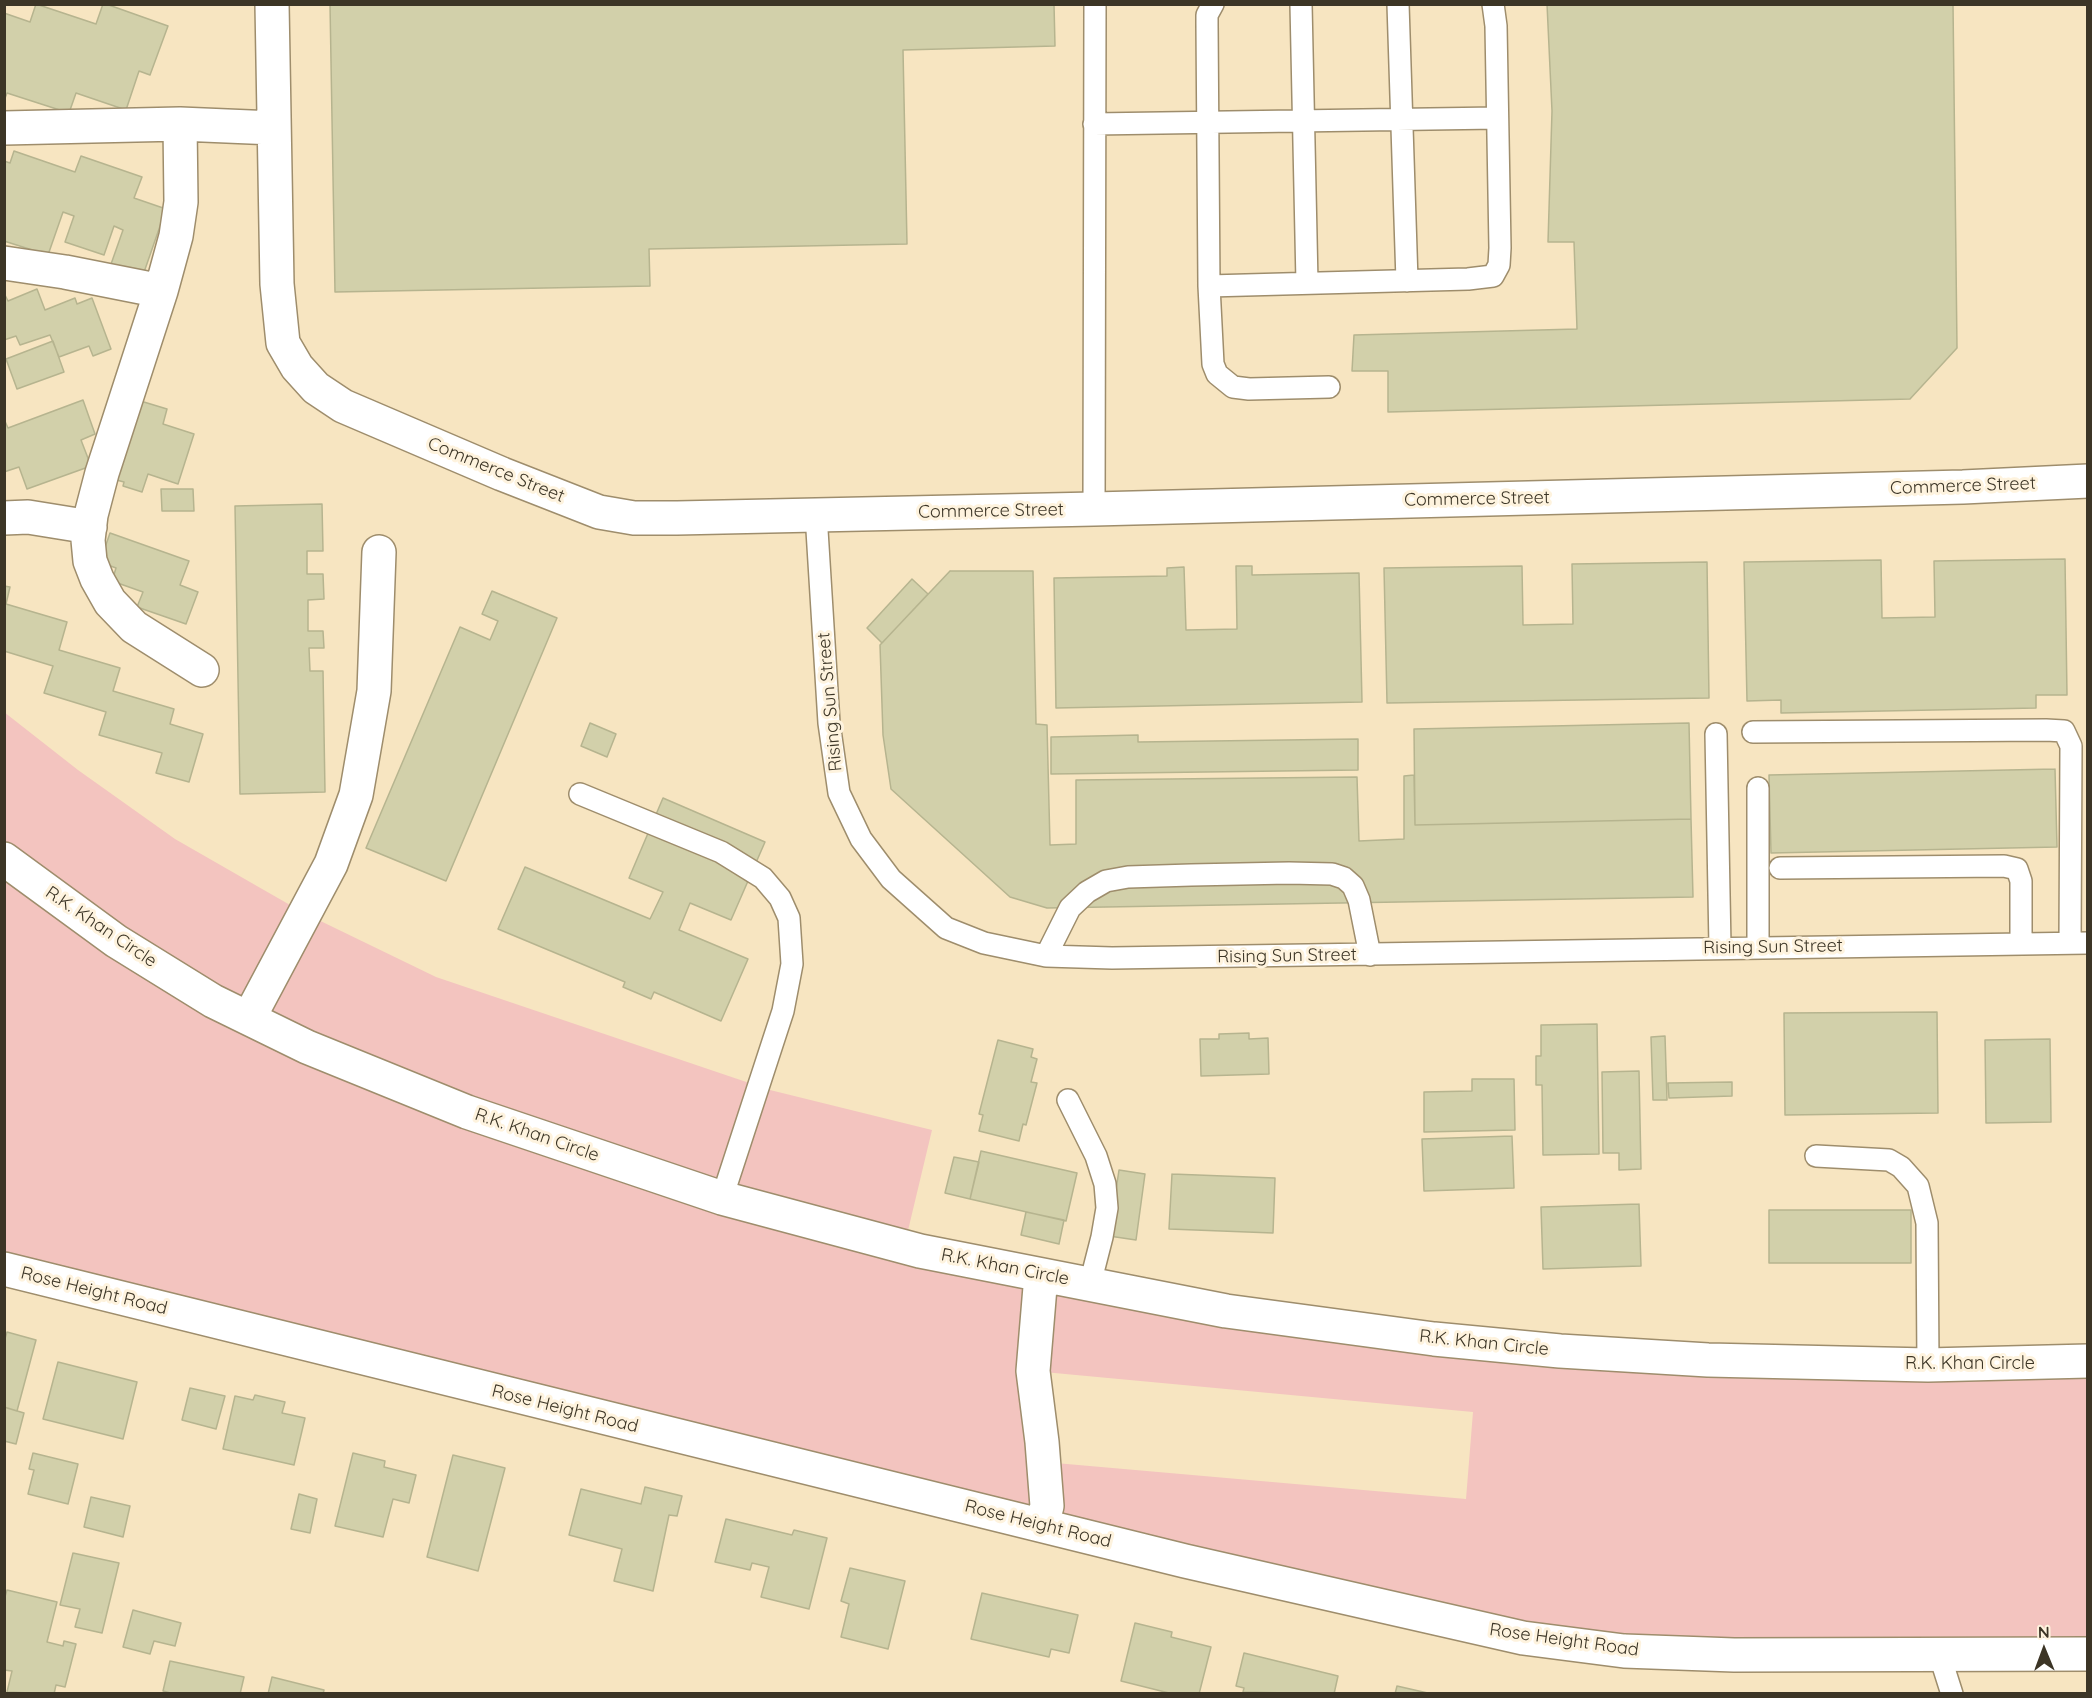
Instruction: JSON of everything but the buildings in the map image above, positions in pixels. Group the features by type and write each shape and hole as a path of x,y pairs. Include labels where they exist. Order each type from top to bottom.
{"street":[{"name":"Commerce Street","path":"272,4 277,284 283,343 297,368 316,388 343,406 502,474 599,512 634,518 1094,509 1963,487 2088,481"},
{"path":"180,124 181,202 176,236 161,291 102,473 88,540 90,561 110,602 134,627 202,670"},
{"path":"4,128 180,124 274,128"},
{"path":"4,263 65,272 161,291"},
{"path":"4,518 28,517 90,527"},
{"path":"249,1018 331,864 356,795 374,691 379,552"},
{"name":"R.K. Khan Circle","path":"4,859 116,941 213,1001 307,1047 467,1112 722,1198 920,1251 1226,1311 1434,1339 1548,1350 1708,1360 1928,1365 2088,1362"},
{"name":"Rose Height Road","path":"4,1269 1185,1561 1523,1638 1624,1651 1734,1655 2088,1654"},
{"path":"1041,1275 1033,1371 1047,1506 1042,1524"}],"lane":[{"path":"1094,509 1095,4"},
{"path":"1213,4 1207,15 1209,286 1213,364 1221,379 1233,387 1249,389 1329,387"},
{"path":"1300,4 1307,283"},
{"path":"1398,4 1407,281"},
{"path":"1209,286 1407,281 1493,276 1497,272 1500,248 1496,26 1493,4"},
{"path":"1094,124 1497,118"},
{"name":"Rising Sun Street","path":"816,514 829,723 839,793 861,839 891,879 946,928 984,943 1046,956 1112,958 2079,943"},
{"path":"1753,732 2064,731 2071,746 2079,943"},
{"path":"1716,734 1720,947"},
{"path":"1758,788 1758,947"},
{"path":"580,794 721,852 763,878 780,898 789,918 792,964 783,1011 722,1198"},
{"path":"1780,868 2004,866 2017,869 2021,881 2021,944"},
{"path":"1046,956 1070,908 1087,892 1107,881 1191,874 1289,873 1332,874 1344,878 1353,886 1359,900 1370,955"},
{"path":"1068,1100 1096,1156 1105,1184 1107,1208 1090,1284"},
{"path":"1816,1156 1889,1160 1901,1167 1918,1186 1927,1223 1928,1365"},
{"path":"1939,1653 1952,1694"}],"shaded area":[{"path":"4,712 78,770 175,839 304,913 436,977 770,1090 932,1130 905,1243 1437,1337 2087,1360 2087,1658 1624,1653 5,1270","holes":["1033,1371 1473,1412 1466,1499 1044,1462"]}]}
